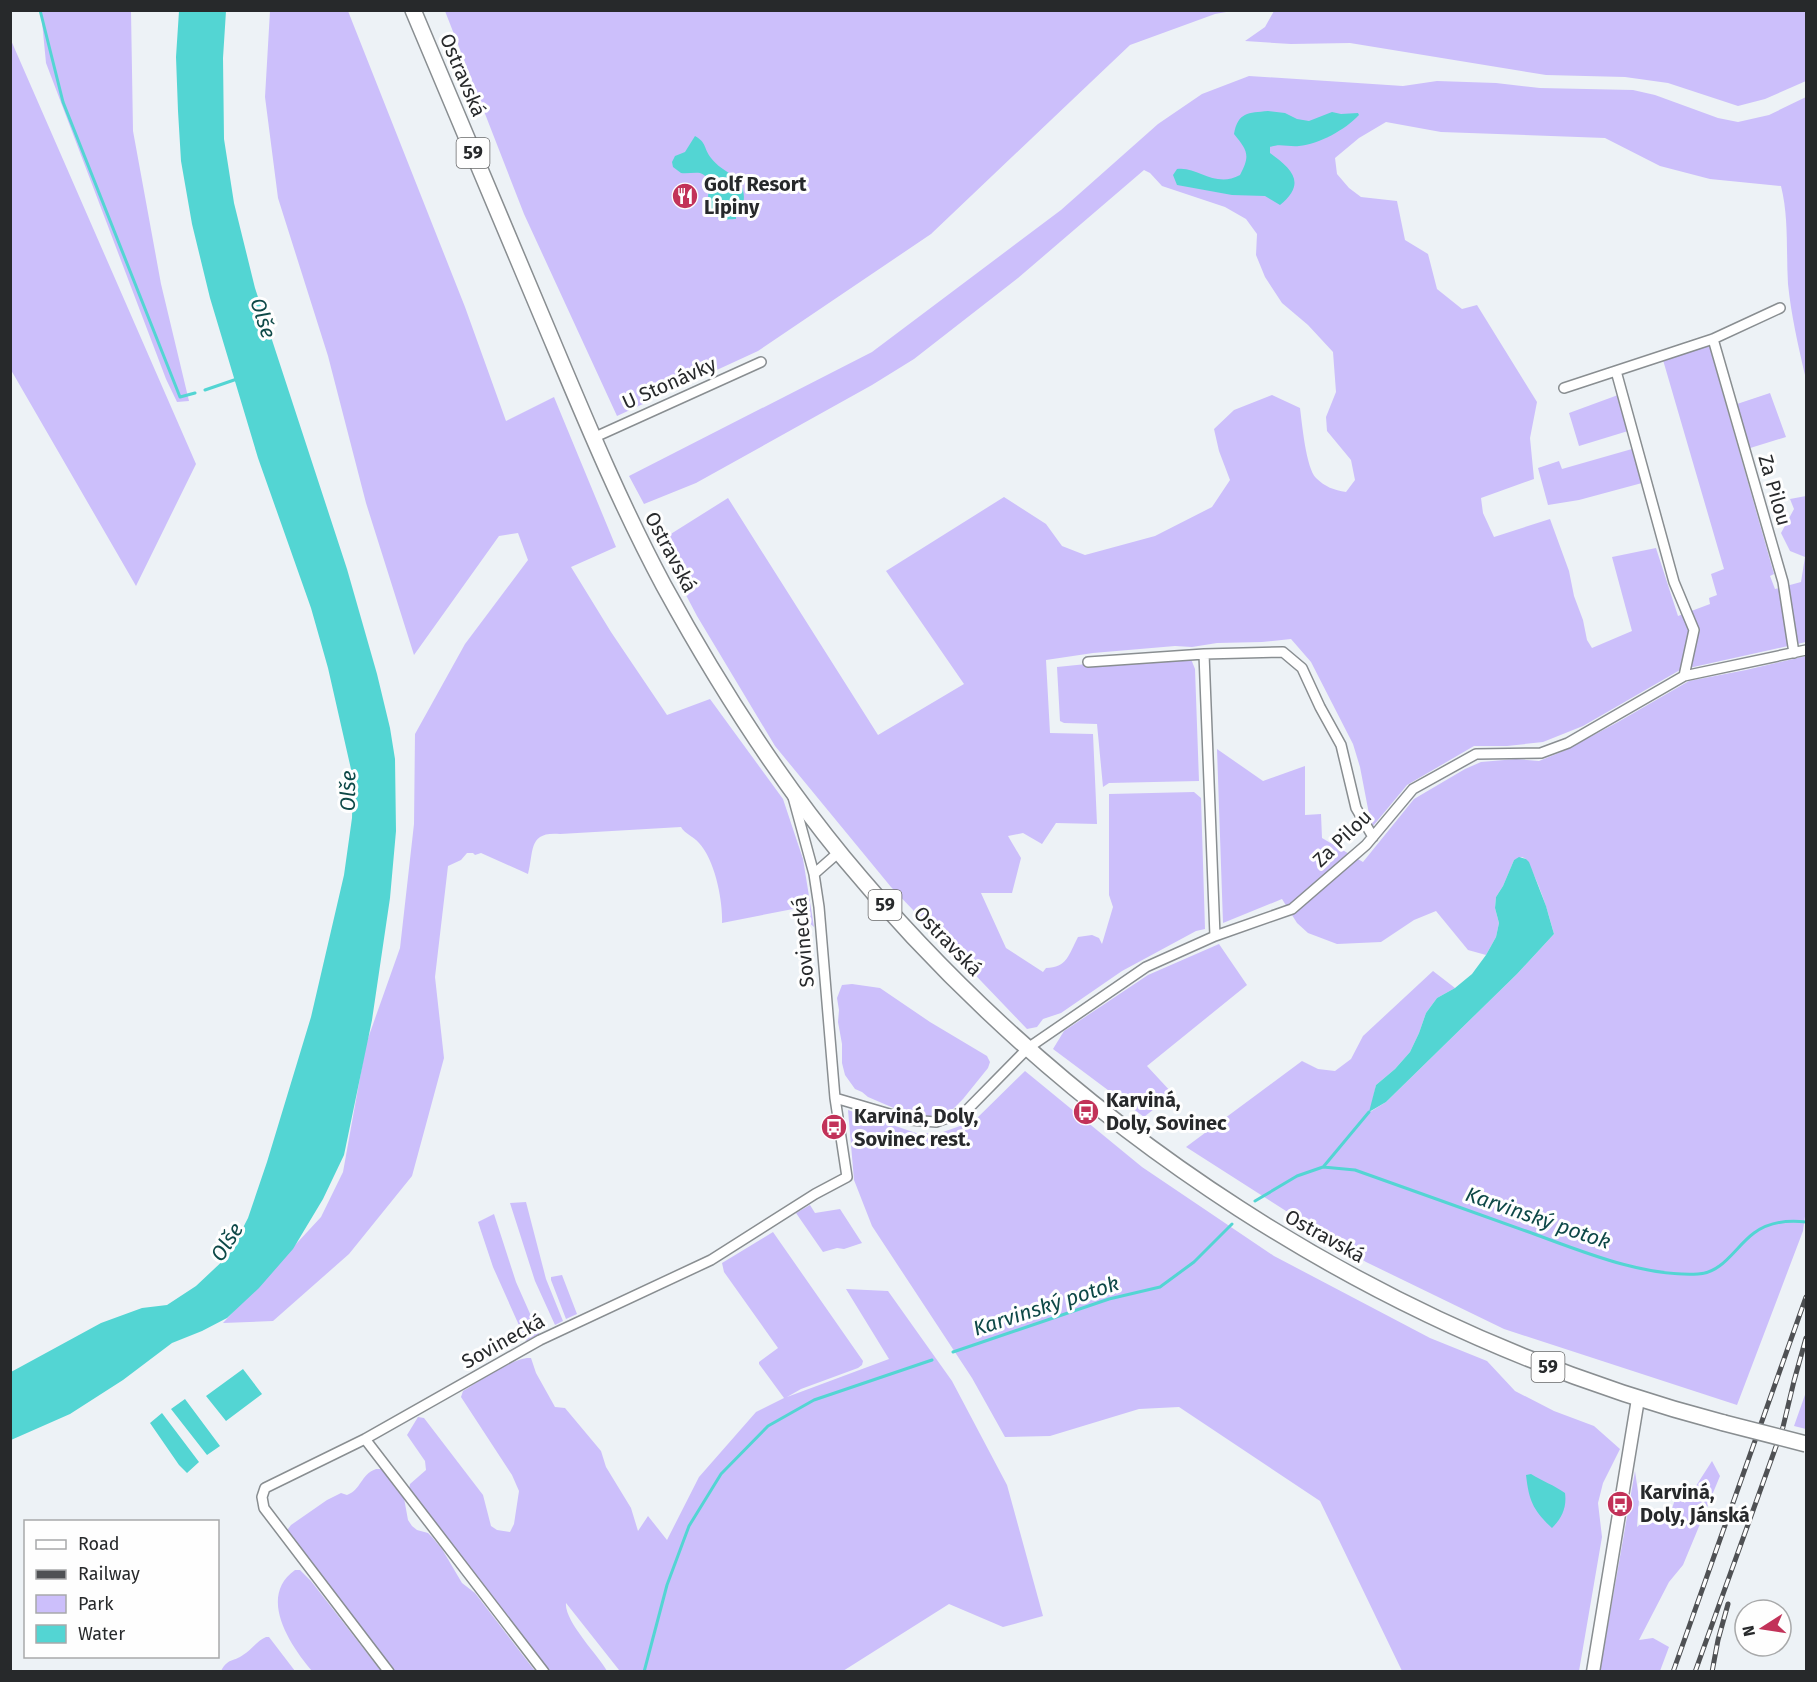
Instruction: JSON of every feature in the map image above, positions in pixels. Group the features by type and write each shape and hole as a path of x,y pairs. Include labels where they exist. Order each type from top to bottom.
{"main road":[{"name":"Ostravská","path":"412,10 602,459 653,564 699,647 789,786 839,852 910,933 1028,1048 1102,1111 1193,1179 1304,1250 1419,1310 1546,1366 1638,1399 1724,1424 1806,1444"}],"street":[{"path":"1564,388 1713,339 1780,308"},
{"name":"Za Pilou","path":"1713,339 1783,582 1794,653"},
{"name":"U Stonávky","path":"593,438 761,362"},
{"path":"1616,371 1674,582 1694,630 1684,676"},
{"name":"Za Pilou","path":"1028,1048 1146,967 1215,936 1292,909 1366,845 1413,789 1476,754 1541,753 1568,743 1684,676 1806,650"},
{"path":"1088,662 1204,654 1283,652 1302,668 1341,745 1356,808 1373,837"},
{"path":"1204,654 1215,936"},
{"name":"Sovinecká","path":"365,1439 540,1340 711,1260 815,1194 847,1177 835,1098 819,908 814,874 789,786"},
{"path":"814,874 839,852"},
{"path":"835,1098 910,1120 936,1122 966,1111 1028,1048"},
{"path":"1593,1671 1638,1399"},
{"path":"389,1671 264,1508 262,1497 265,1488 365,1439 544,1671"}],"green space":[{"path":"41,11 131,11 133,131 161,284 189,401 177,402 166,379 46,63"},
{"path":"270,11 348,11 465,307 506,421 554,397 616,547 571,567 611,632 667,715 710,699 783,799 803,859 814,927 793,909 722,923 721,904 714,870 705,850 681,827 542,836 534,844 528,874 481,853 475,855 467,853 461,860 448,866 435,977 444,1058 412,1176 349,1254 273,1321 223,1323 321,1217 343,1172 366,1044 400,948 414,824 415,734 465,644 528,560 518,533 499,536 414,655 366,503 328,356 278,198 265,97"},
{"path":"445,11 1232,11 1215,14 1130,45 931,234 758,351 617,416 524,214"},
{"path":"1274,11 1806,11 1806,81 1765,99 1738,106 1668,83 1625,77 1546,75 1350,43 1291,44 1245,41 1265,27"},
{"path":"10,38 196,464 136,586 11,370"},
{"path":"1249,76 1403,86 1437,81 1496,83 1540,88 1633,90 1655,95 1718,118 1738,122 1769,115 1806,97 1806,375 1789,295 1786,222 1781,186 1710,179 1660,166 1605,138 1441,132 1386,122 1359,138 1335,158 1337,174 1349,188 1361,197 1397,201 1405,240 1428,254 1437,289 1462,309 1477,305 1537,402 1530,438 1534,479 1481,498 1483,513 1494,537 1550,519 1569,571 1587,640 1592,648 1632,631 1612,557 1656,548 1678,616 1710,604 1709,598 1717,595 1711,574 1724,569 1663,360 1709,345 1774,574 1770,576 1775,589 1801,582 1805,557 1790,551 1781,533 1794,509 1790,499 1806,496 1806,642 1680,670 1583,726 1543,742 1507,746 1474,746 1407,785 1373,826 1353,744 1311,662 1291,639 1093,653 1046,660 1050,733 1093,734 1097,824 1056,823 1042,844 1023,833 1008,836 1021,858 1012,893 981,893 1006,948 1043,972 1046,968 1059,966 1067,959 1078,937 1092,935 1099,938 1102,944 1113,907 1109,895 1109,794 1194,792 1201,798 1205,929 1196,931 1122,971 1061,1013 1043,1019 1037,1027 1027,1029 891,887 775,746 697,616 658,542 728,498 878,735 964,684 886,571 1004,497 1046,524 1062,546 1085,555 1155,536 1212,507 1230,480 1219,451 1214,429 1234,410 1272,395 1300,408 1307,455 1316,478 1330,488 1346,492 1355,480 1351,460 1327,431 1326,417 1336,392 1333,352 1308,325 1282,303 1265,277 1256,255 1257,234 1246,219 1225,207 1162,186 1144,170 1018,278 914,359 872,385 696,483 644,504 629,476 872,352 1061,210 1158,124 1202,94"},
{"path":"1770,393 1786,437 1747,449 1734,405"},
{"path":"1618,395 1628,431 1579,446 1569,413"},
{"path":"1632,449 1642,483 1579,500 1548,505 1538,468 1559,461 1562,469"},
{"path":"1806,656 1806,1209 1803,1231 1737,1405 1504,1329 1366,1262 1186,1147 1302,1061 1318,1069 1335,1071 1351,1059 1363,1036 1433,971 1455,988 1437,998 1426,1013 1410,1052 1376,1085 1370,1112 1386,1102 1517,974 1554,934 1539,886 1526,859 1522,857 1514,860 1496,897 1495,908 1499,923 1496,937 1486,955 1468,950 1436,911 1414,920 1381,942 1337,944 1308,933 1297,923 1282,899 1223,923 1217,749 1263,781 1305,766 1305,815 1321,814 1322,838 1363,862 1414,799 1465,769 1481,762 1516,759 1539,761 1566,750 1689,681"},
{"path":"1146,658 1191,659 1195,669 1199,781 1109,783 1103,787 1097,724 1060,721 1057,667"},
{"path":"1219,944 1247,985 1147,1066 1173,1094 1144,1117 1053,1049 1064,1031 1148,975"},
{"path":"842,985 880,988 930,1022 987,1056 990,1062 988,1068 948,1114 928,1118 910,1115 855,1089 845,1075 842,1063 837,998"},
{"path":"1025,1071 1142,1167 1274,1256 1430,1338 1487,1361 1515,1391 1554,1411 1594,1426 1620,1449 1603,1483 1598,1503 1602,1537 1579,1671 1402,1671 1320,1501 1179,1407 1139,1409 1050,1436 1005,1437 972,1378 872,1226 854,1180 848,1110 919,1134 943,1132 974,1121"},
{"path":"526,1202 546,1279 563,1321 555,1325 535,1281 510,1203"},
{"path":"810,1205 815,1213 840,1209 862,1243 823,1252 796,1213"},
{"path":"494,1214 516,1282 539,1334 526,1341 493,1267 478,1222"},
{"path":"773,1232 863,1361 858,1368 801,1389 787,1397 889,1359 846,1289 888,1291 952,1381 1007,1485 1043,1616 1003,1627 949,1604 843,1671 618,1672 619,1670 566,1603 570,1619 607,1671 550,1671 409,1489 410,1484 426,1470 425,1461 407,1435 418,1417 424,1418 483,1495 491,1526 497,1530 510,1532 514,1524 519,1491 512,1475 461,1397 463,1391 497,1370 524,1358 531,1358 536,1373 555,1407 565,1408 601,1451 606,1467 631,1508 638,1531 648,1516 667,1540 699,1477 756,1412 784,1398 759,1364 778,1348 724,1272 722,1263"},
{"path":"562,1275 577,1314 566,1319 551,1280 551,1277"},
{"path":"1806,1392 1806,1429 1794,1426"},
{"path":"1712,1461 1720,1476 1683,1565 1669,1582 1639,1640 1653,1638 1669,1647 1660,1671 1600,1671 1635,1471 1639,1499 1637,1527 1649,1517 1660,1523 1671,1512 1676,1496 1685,1503"},
{"path":"376,1469 381,1469 404,1498 408,1520 412,1526 432,1537 442,1549 462,1583 475,1593 535,1671 395,1671 288,1533 291,1525 327,1500 341,1493 347,1495 352,1492 367,1475"},
{"path":"295,1570 300,1570 311,1581 381,1671 312,1671 287,1635 278,1607 279,1594 284,1581"},
{"path":"269,1637 295,1671 221,1671 228,1662 243,1655"}],"water":[{"name":"Olše","path":"179,11 226,11 223,58 224,139 234,203 255,288 347,569 390,728 395,759 396,831 390,898 372,1020 344,1155 323,1199 293,1249 259,1288 227,1318 172,1343 123,1380 70,1414 11,1440 11,1372 101,1323 142,1308 167,1305 196,1286 229,1255 248,1218 311,1017 344,875 352,818 353,778 328,668 311,608 258,458 210,298 192,224 181,161 176,57"},
{"path":"1268,111 1285,113 1297,119 1309,121 1332,112 1358,113 1359,115 1339,131 1315,142 1299,146 1270,147 1270,153 1290,171 1295,183 1293,190 1280,205 1265,196 1232,195 1177,185 1173,175 1177,169 1185,169 1223,180 1240,175 1246,162 1246,153 1234,134 1238,121 1245,115"},
{"path":"695,136 703,143 713,161 738,180 741,185 744,201 736,219 723,219 710,210 706,176 700,173 681,173 673,167 672,162 675,156 685,152"},
{"path":"1519,857 1529,862 1554,934 1517,974 1386,1102 1369,1112 1376,1085 1410,1052 1426,1013 1437,998 1455,988 1472,974 1486,955 1496,937 1499,923 1495,908 1496,897 1514,860"},
{"path":"243,1369 262,1394 226,1421 206,1396"},
{"path":"185,1399 220,1446 207,1455 171,1409"},
{"path":"162,1413 199,1462 187,1473 150,1423"},
{"path":"1531,1474 1565,1493 1563,1512 1552,1528 1540,1516 1531,1498 1526,1475"}],"waterway":[{"path":"40,10 63,102 180,397 195,393"},
{"path":"205,390 237,379"},
{"path":"1324,1166 1369,1112"},
{"name":"Karvinský potok","path":"1255,1201 1297,1176 1323,1167 1355,1170 1610,1261 1676,1274 1707,1273 1715,1269 1754,1233 1766,1226 1793,1221 1806,1222"},
{"name":"Karvinský potok","path":"953,1352 1109,1299 1160,1287 1194,1262 1232,1224"},
{"name":"Karvinský potok","path":"644,1672 667,1585 689,1526 721,1474 768,1426 814,1400 932,1360"}],"railway":[{"path":"1673,1672 1806,1297"},
{"path":"1695,1672 1783,1427 1806,1338"},
{"path":"1712,1672 1728,1604"}],"place":[{"name":"Golf Resort Lipiny","path":"685,196"},
{"name":"Karviná, Doly, Sovinec","path":"1086,1112"},
{"name":"Karviná, Doly, Sovinec rest.","path":"834,1127"},
{"name":"Karviná, Doly, Jánská","path":"1620,1504"}]}
